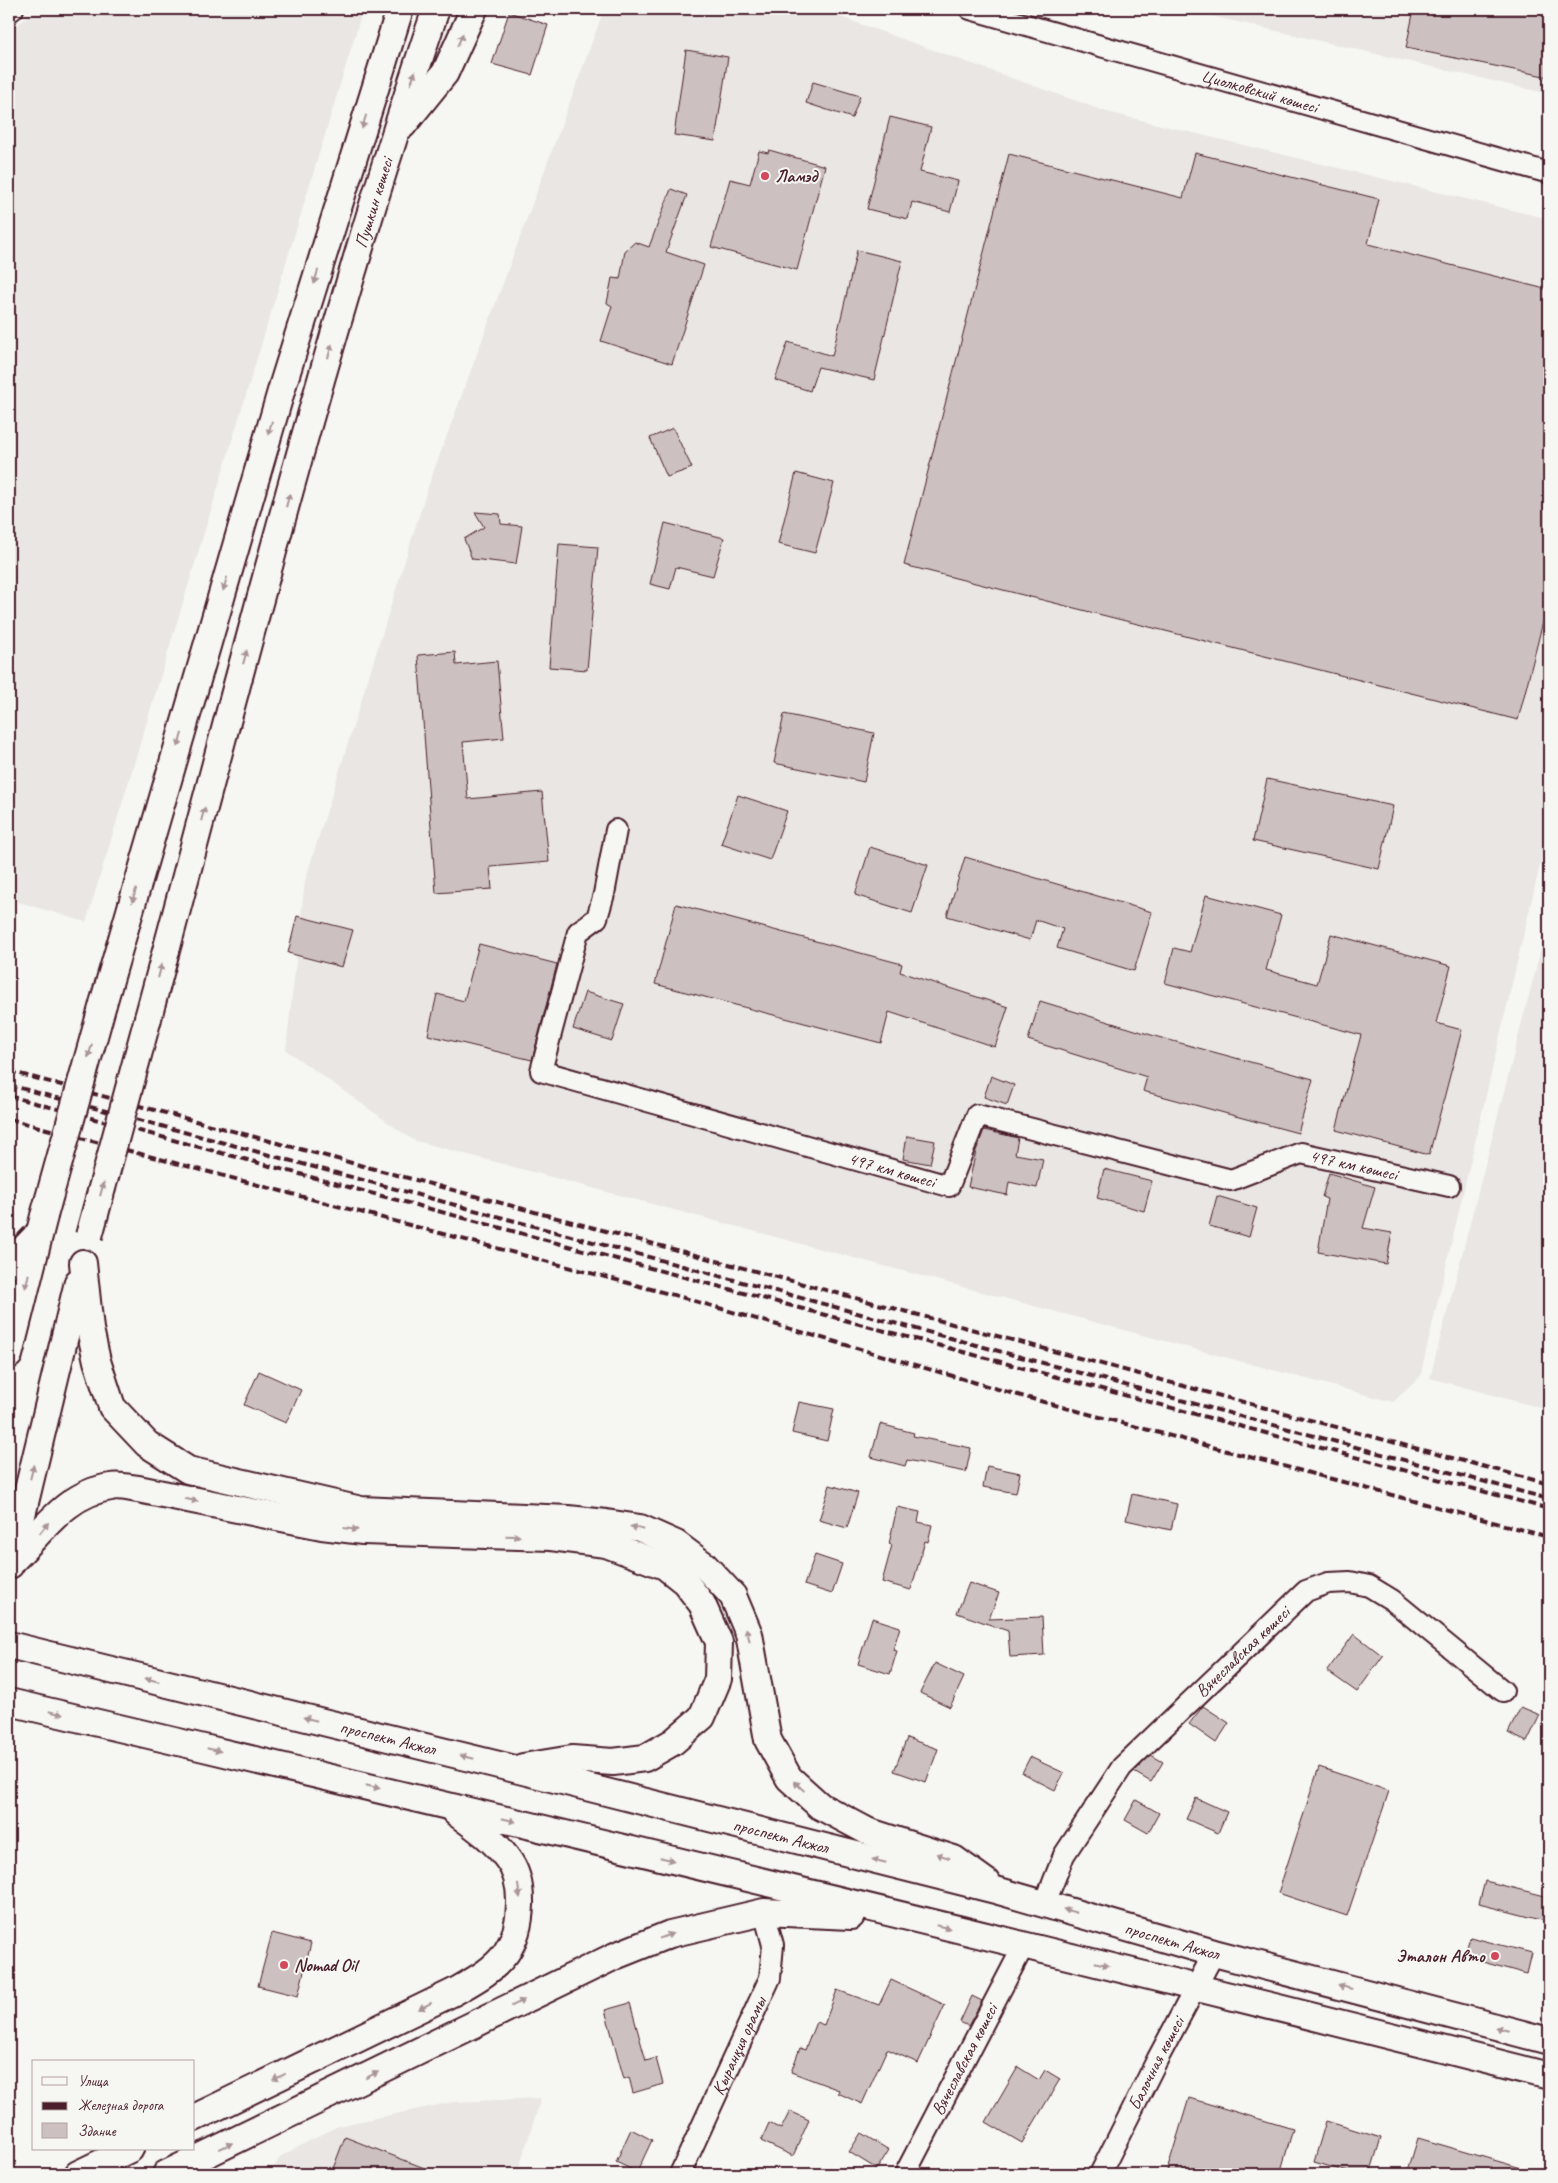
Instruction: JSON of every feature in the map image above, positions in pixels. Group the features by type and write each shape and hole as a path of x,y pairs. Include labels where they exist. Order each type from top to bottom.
{"main road":[{"name":"Пушкин көшесі","path":"9,1355 42,1224 103,1004 284,381 400,9"},
{"name":"Пушкин көшесі","path":"10,1567 89,1236 316,398 393,137 436,9"},
{"path":"393,137 445,73 474,9"},
{"path":"9,1264 42,1224"},
{"path":"83,1263 90,1329 97,1361 112,1407 148,1444 188,1470 361,1510 606,1523 640,1528 676,1544 704,1565 733,1596 748,1634 768,1740 789,1778 820,1806 867,1831 954,1860 999,1892"},
{"path":"10,1567 59,1510 81,1496 111,1486 138,1489 322,1526 363,1531 551,1537 606,1544 666,1566 685,1582 702,1604 719,1642 718,1679 702,1717 673,1742 645,1758 613,1762 572,1759 515,1769"},
{"name":"проспект Акжол","path":"9,1645 515,1769 1045,1903 1214,1953 1549,2041"},
{"path":"9,1702 444,1804 912,1919 1196,1986 1549,2076"},
{"path":"195,2118 454,1992 484,1975 507,1952 517,1924 522,1892 508,1860 488,1836 444,1804"},
{"path":"166,2174 615,1956 670,1934 764,1912 912,1919"},
{"path":"78,2174 128,2150"}],"street":[{"path":"9,12 13,9"},
{"name":"Циолковский көшесі","path":"970,9 1549,173"},
{"name":"497 км көшесі","path":"616,830 602,905 597,918 578,932 541,1071 949,1186 976,1115 1231,1180 1302,1154 1449,1186"},
{"name":"Вячеславская көшесі","path":"1045,1903 1064,1856 1082,1825 1122,1767 1306,1591 1328,1583 1350,1582 1369,1586 1392,1600 1503,1691"},
{"name":"Қыранқия орамы","path":"680,2174 770,1978 773,1945 764,1912"},
{"name":"Вячеславская көшесі","path":"905,2174 1024,1945"},
{"name":"Балочная көшесі","path":"1100,2174 1214,1953"}],"shaded area":[{"path":"38,9 363,9 86,922 9,899 9,31"},
{"path":"713,9 818,9 1107,112 1549,219 1549,826 1420,1377 1393,1402 413,1140 286,1050 305,881 428,487 602,15"},
{"path":"1182,9 1549,9 1549,94"},
{"path":"1549,918 1549,1410 1430,1378"},
{"path":"541,2098 517,2174 270,2174 281,2156 338,2126 453,2102"}],"building":[{"path":"1414,9 1549,9 1549,77 1406,48"},
{"path":"509,12 548,25 532,75 492,64"},
{"path":"686,50 728,57 715,141 674,135"},
{"path":"813,82 860,96 852,118 806,103"},
{"path":"890,117 931,127 920,172 958,181 950,212 912,202 908,219 867,209"},
{"path":"769,150 825,166 797,270 711,247 730,179 750,184 759,151 768,153"},
{"path":"1195,153 1379,199 1368,244 1549,290 1549,598 1518,720 904,565 1009,154 1183,198"},
{"path":"671,189 687,195 666,252 704,265 672,364 601,341 612,306 607,303 612,278 620,279 625,251 635,242 649,247"},
{"path":"857,250 902,261 874,380 818,367 810,391 775,380 788,342 832,356"},
{"path":"673,428 692,468 667,477 650,438"},
{"path":"796,473 834,483 815,553 778,544"},
{"path":"475,512 500,514 501,524 522,526 516,564 472,559 464,539 484,527"},
{"path":"665,523 724,538 713,576 676,567 670,589 650,584"},
{"path":"559,544 598,547 587,670 549,667"},
{"path":"455,652 456,665 497,661 504,738 463,742 468,799 542,792 549,862 490,867 492,889 436,893 418,655"},
{"path":"784,714 874,733 864,782 774,763"},
{"path":"1267,779 1393,806 1379,869 1253,841"},
{"path":"738,795 787,811 770,860 721,844"},
{"path":"870,847 928,865 912,913 855,895"},
{"path":"965,857 1152,912 1134,971 1057,948 1063,929 1036,920 1030,940 947,916"},
{"path":"1206,895 1281,915 1266,970 1317,984 1331,934 1451,966 1436,1023 1462,1030 1429,1155 1336,1130 1361,1035 1165,983 1174,948 1190,952"},
{"path":"676,904 902,964 900,972 1008,1007 995,1047 889,1012 881,1043 655,984"},
{"path":"297,916 353,930 342,967 288,953"},
{"path":"479,944 557,964 532,1060 428,1035 437,994 464,1001"},
{"path":"585,992 624,1004 612,1041 573,1029"},
{"path":"1040,1001 1158,1037 1313,1079 1298,1133 1143,1091 1147,1077 1028,1040"},
{"path":"991,1076 1014,1085 1007,1105 984,1097"},
{"path":"984,1130 1018,1138 1015,1154 1043,1159 1037,1188 1009,1182 1007,1195 968,1187 976,1151"},
{"path":"907,1136 935,1141 930,1164 903,1159"},
{"path":"1104,1169 1152,1181 1144,1211 1097,1198"},
{"path":"1329,1173 1375,1187 1363,1228 1392,1233 1386,1264 1318,1252 1327,1199 1322,1197"},
{"path":"1217,1196 1257,1208 1249,1237 1209,1226"},
{"path":"259,1371 301,1390 286,1423 244,1405"},
{"path":"799,1402 834,1409 827,1441 792,1433"},
{"path":"880,1424 914,1433 913,1436 971,1448 966,1472 907,1460 905,1466 871,1457"},
{"path":"987,1466 1020,1473 1016,1493 983,1487"},
{"path":"830,1485 858,1493 847,1528 819,1520"},
{"path":"1132,1494 1177,1504 1171,1530 1126,1520"},
{"path":"897,1507 920,1512 918,1522 932,1525 928,1542 925,1541 911,1590 882,1582 892,1545 889,1544"},
{"path":"815,1555 842,1564 832,1594 804,1585"},
{"path":"969,1583 999,1593 989,1619 1042,1617 1044,1655 1010,1657 1008,1631 957,1613"},
{"path":"872,1618 900,1627 893,1650 897,1651 890,1674 858,1664"},
{"path":"1354,1634 1383,1656 1357,1692 1327,1671"},
{"path":"935,1663 964,1677 950,1707 920,1693"},
{"path":"1203,1706 1229,1723 1216,1743 1189,1724"},
{"path":"1521,1707 1540,1715 1527,1742 1508,1733"},
{"path":"907,1738 938,1749 926,1782 894,1771"},
{"path":"1151,1755 1163,1762 1151,1782 1134,1772"},
{"path":"1030,1757 1064,1773 1055,1790 1022,1773"},
{"path":"1319,1767 1389,1791 1347,1916 1278,1893"},
{"path":"1196,1798 1227,1812 1218,1833 1186,1819"},
{"path":"1136,1800 1159,1813 1148,1833 1125,1820"},
{"path":"1485,1881 1549,1897 1549,1922 1479,1904"},
{"path":"272,1933 311,1943 298,1996 258,1986"},
{"path":"1470,1937 1532,1953 1527,1974 1464,1957"},
{"path":"891,1980 945,2005 918,2063 887,2049 862,2104 838,2093 839,2090 791,2072 800,2048 805,2050 816,2022 824,2025 837,1990 879,2005"},
{"path":"972,1996 982,2001 968,2026 960,2022"},
{"path":"630,2003 646,2061 656,2058 663,2084 633,2093 629,2077 624,2079 605,2010"},
{"path":"1018,2067 1039,2080 1045,2070 1060,2079 1022,2143 986,2122"},
{"path":"1189,2098 1293,2129 1280,2174 1166,2174"},
{"path":"790,2111 809,2120 793,2156 761,2141 769,2123 781,2129"},
{"path":"1326,2121 1381,2138 1370,2174 1355,2174 1314,2162"},
{"path":"631,2129 652,2140 637,2172 616,2162"},
{"path":"861,2133 889,2150 877,2169 849,2152"},
{"path":"345,2137 437,2173 437,2174 331,2174"},
{"path":"1418,2138 1528,2170 1527,2174 1407,2174"}],"railway":[{"path":"9,1071 1549,1484"},
{"path":"9,1085 1549,1499"},
{"path":"9,1096 1549,1509"},
{"path":"9,1119 681,1297 1025,1397 1549,1537"}],"place":[{"name":"Ламэд","path":"765,176"},
{"name":"Эталон Авто","path":"1495,1956"},
{"name":"Nomad Oil","path":"284,1965"}]}
